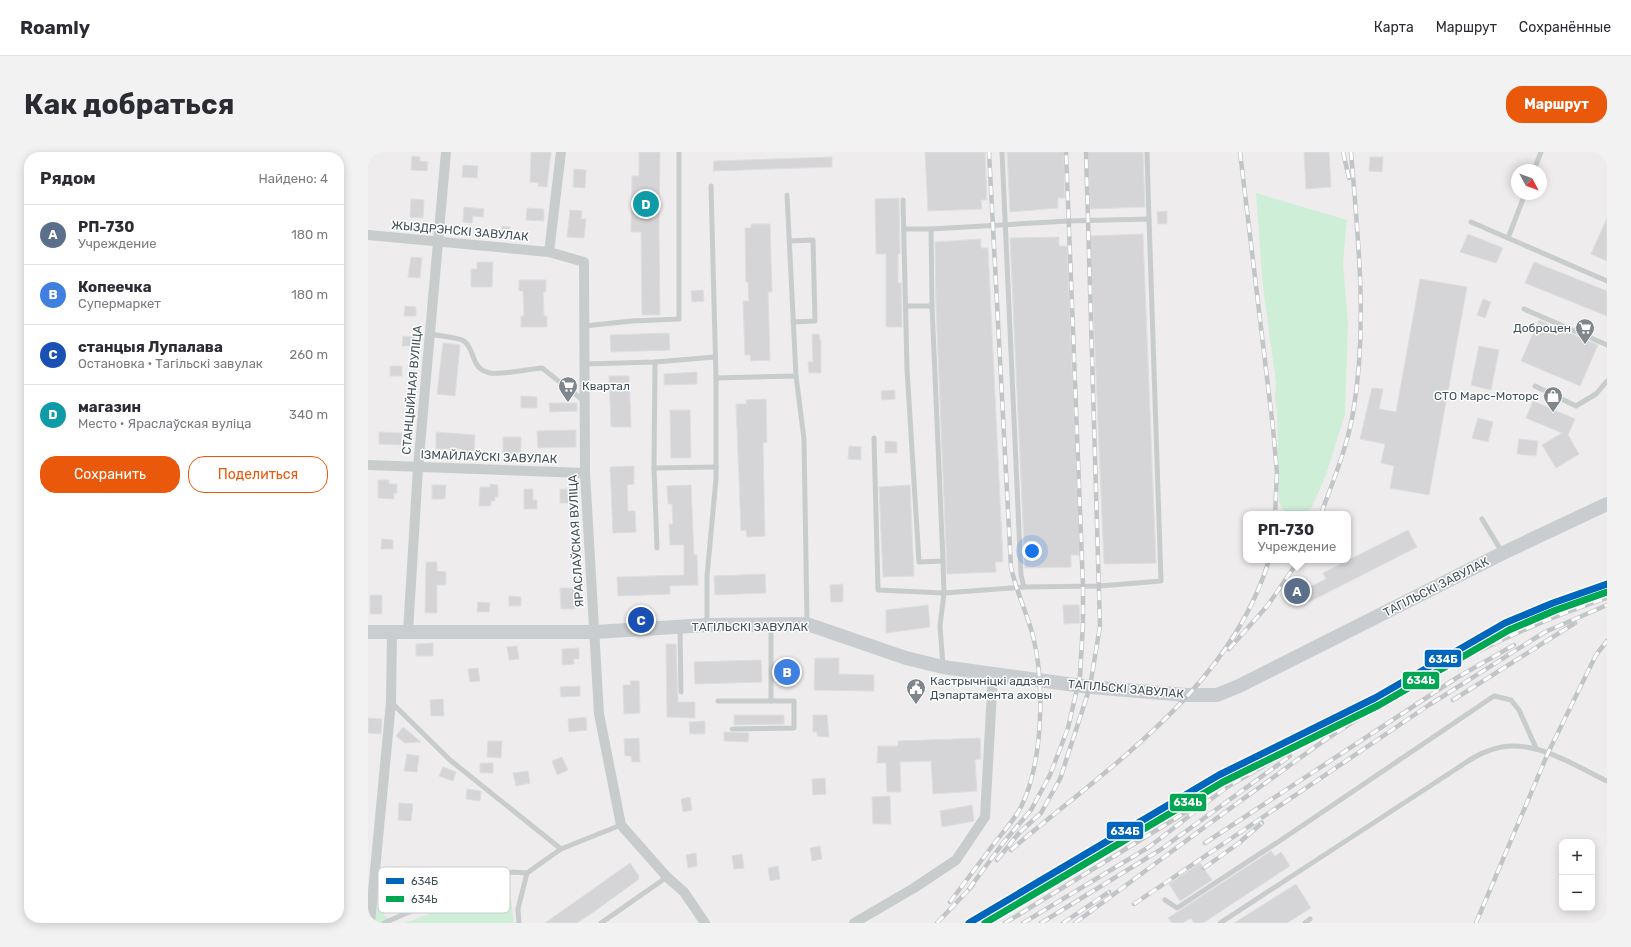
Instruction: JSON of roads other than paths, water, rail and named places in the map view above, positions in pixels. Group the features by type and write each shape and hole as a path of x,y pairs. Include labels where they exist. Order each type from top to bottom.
{"main road":[{"name":"ТАГІЛЬСКІ ЗАВУЛАК","path":"368,632 595,632 707,625 807,624 906,658 943,667 1098,687 1187,695 1217,695 1246,682 1503,553 1607,504"}],"street":[{"name":"СТАНЦЫЙНАЯ ВУЛІЦА","path":"408,632 418,468 446,152"},
{"path":"549,252 561,152"},
{"name":"ЖЫЗДРЭНСКІ ЗАВУЛАК","path":"368,235 549,252"},
{"name":"ЯРАСЛАЎСКАЯ ВУЛІЦА","path":"549,252 584,262 585,473 600,714 621,825"},
{"name":"ІЗМАЙЛАЎСКІ ЗАВУЛАК","path":"368,466 585,473"},
{"path":"370,923 391,702 392,632"},
{"path":"854,923 914,888 956,860 985,817 993,674"},
{"path":"621,825 667,877 684,892 705,923"}],"lane":[{"path":"584,326 632,321 679,319 679,152"},
{"path":"1002,152 1021,575 1024,587"},
{"path":"874,438 878,590 944,593 1024,587 1083,587 1161,581 1147,152"},
{"path":"1536,164 1541,152"},
{"path":"707,625 706,576 716,467 716,378 711,186"},
{"path":"787,195 796,376 804,439 807,624"},
{"path":"903,200 907,370 919,562 943,560"},
{"path":"1508,238 1523,200"},
{"path":"904,229 1006,226 1068,221 1149,219"},
{"path":"1471,222 1607,281"},
{"path":"931,229 932,306 944,593 940,626 943,667"},
{"path":"790,241 813,240 815,321 793,322"},
{"path":"906,306 932,306"},
{"path":"1524,309 1607,345"},
{"path":"431,334 463,340 470,349 473,361 480,369 490,373 542,368 585,403"},
{"path":"585,364 655,362 715,357"},
{"path":"655,362 654,468 657,548"},
{"path":"716,378 796,376"},
{"path":"1535,386 1576,406 1596,394 1607,381"},
{"path":"654,468 716,467"},
{"path":"1482,519 1503,553"},
{"path":"772,625 772,701"},
{"path":"680,627 681,692"},
{"path":"1165,900 1177,908 1291,834 1494,696 1511,700 1519,710 1536,748"},
{"path":"718,701 794,701 794,728 732,729"},
{"path":"391,702 450,760 561,849"},
{"path":"1220,923 1477,756 1487,751 1510,745 1536,748 1607,781"},
{"path":"510,873 527,873 561,849 621,825"},
{"path":"519,923 518,908 527,873"},
{"path":"601,923 667,877"},
{"path":"384,923 407,913"},
{"path":"1305,923 1310,919"}],"railway":[{"path":"950,902 1019,811 1028,789 1034,768 1040,723 1037,655 1031,627 1011,567 989,152"},
{"path":"969,889 1003,843 1031,810 1050,775 1068,728 1080,676 1083,623 1083,587 1066,152"},
{"path":"997,860 1019,833 1041,813 1060,779 1090,687 1100,626 1086,152"},
{"path":"1240,152 1273,428 1277,473 1275,511"},
{"path":"1343,152 1349,178"},
{"path":"1322,511 1347,439 1358,381 1361,315 1360,282 1359,250 1351,152"},
{"path":"1011,850 1125,756 1162,722 1196,687 1226,648 1251,606 1268,563"},
{"path":"1229,649 1268,605 1297,563"},
{"path":"1075,923 1201,829 1336,732 1407,689 1472,654 1538,624 1607,598"},
{"path":"1134,904 1429,705 1545,632 1607,605"},
{"path":"1453,700 1575,623"},
{"path":"1424,668 1484,641"},
{"path":"1476,923 1548,753 1596,655 1607,641"},
{"path":"1205,843 1458,677 1514,645"},
{"path":"1317,735 1375,698"},
{"path":"1023,923 1149,847 1227,787 1321,733"},
{"path":"984,923 1276,746"},
{"path":"1041,923 1160,850 1290,756"},
{"path":"1005,923 1191,809"},
{"path":"1204,868 1239,843 1262,823"},
{"path":"937,923 973,885"},
{"path":"1063,923 1109,892"}],"place":[{"name":"магазин","path":"646,204"},
{"name":"Доброцен","path":"1585,345"},
{"name":"Квартал","path":"568,403"},
{"name":"СТО Марс-Моторс","path":"1553,413"},
{"name":"РП-730","path":"1297,591"},
{"name":"станцыя Лупалава","path":"641,620"},
{"name":"Копеечка","path":"787,672"},
{"name":"Кастрычніцкі аддзел Дэпартамента аховы","path":"916,705"}]}
